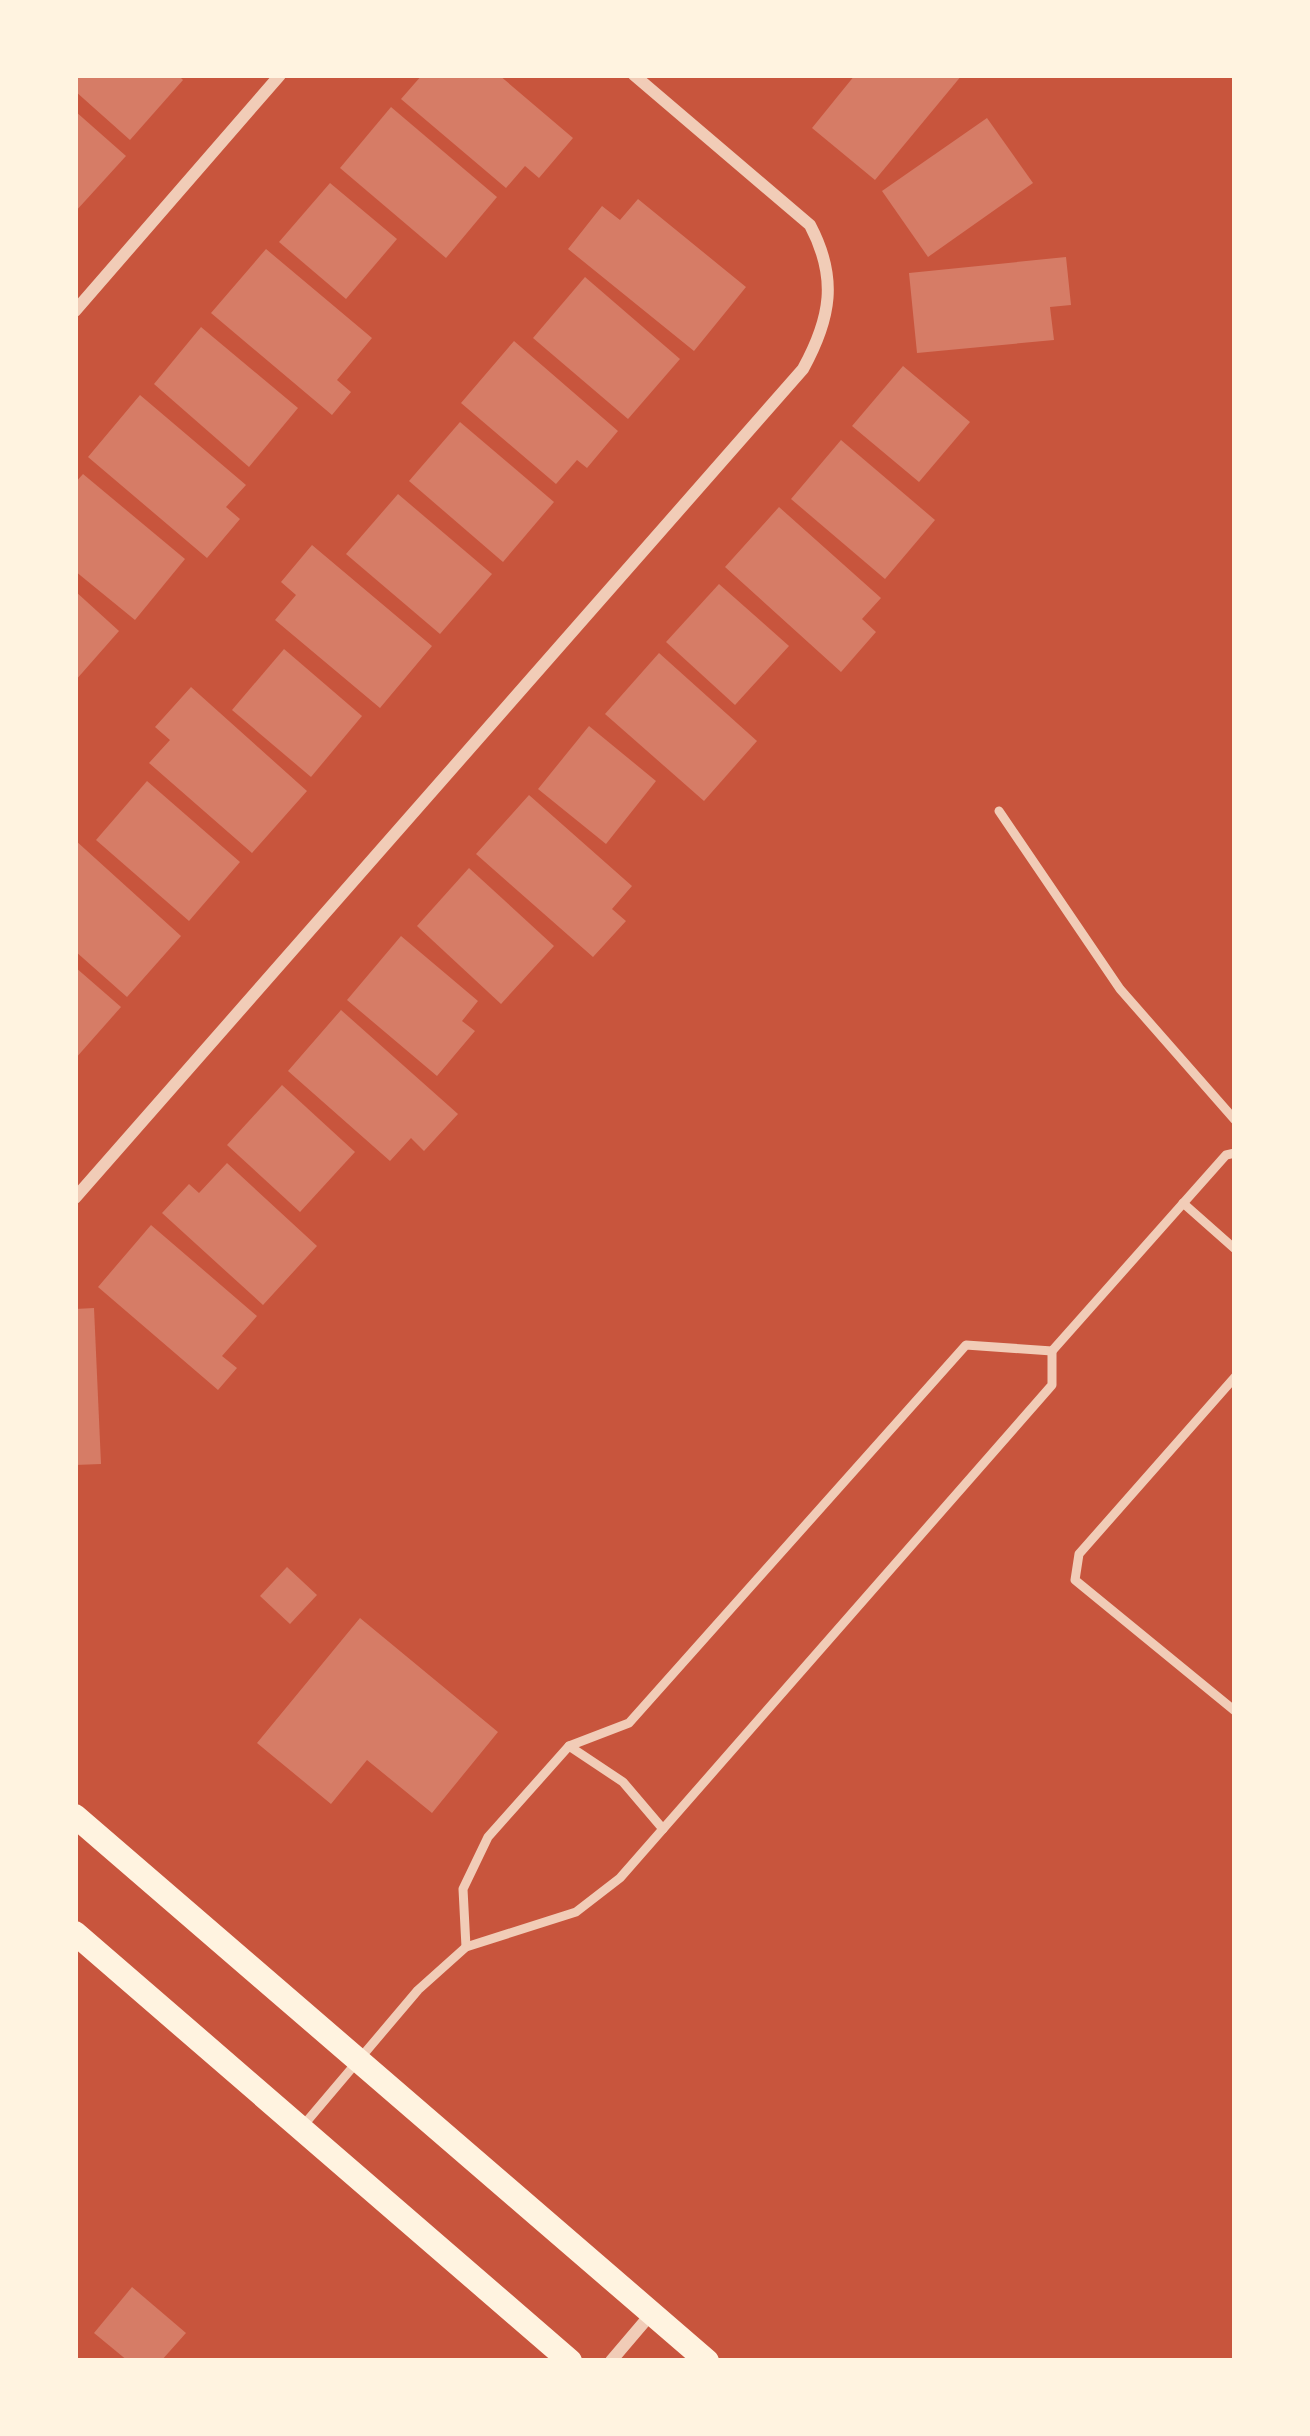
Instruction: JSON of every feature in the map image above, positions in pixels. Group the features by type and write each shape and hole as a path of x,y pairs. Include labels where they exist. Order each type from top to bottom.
{"main road":[{"path":"75,1816 707,2361"},
{"path":"75,1934 570,2361"}],"street":[{"path":"75,310 280,75"},
{"path":"75,1198 803,369 823,333 831,296 827,257 809,225 634,75"},
{"path":"610,2361 652,2313"}],"lane":[{"path":"999,811 1120,988 1235,1120"},
{"path":"302,2127 418,1990 466,1947 576,1912 620,1878 1052,1385 1052,1351 1226,1155 1235,1153"},
{"path":"1183,1203 1235,1249"},
{"path":"466,1947 464,1889 472,1864 488,1837 569,1746 629,1723 966,1345 1052,1351"},
{"path":"1235,1377 1079,1554 1075,1580 1235,1711"},
{"path":"569,1746 623,1782 663,1829"}],"building":[{"path":"75,75 178,75 183,80 130,140 75,91"},
{"path":"422,75 499,75 573,138 539,178 525,166 506,188 401,99"},
{"path":"855,75 962,75 875,180 812,128"},
{"path":"391,107 497,197 446,258 340,168"},
{"path":"75,111 126,156 75,212"},
{"path":"987,118 1033,183 928,257 882,191"},
{"path":"330,183 397,239 346,299 279,242"},
{"path":"638,199 746,287 694,351 568,249 602,206 620,220"},
{"path":"266,249 372,338 337,380 351,392 332,415 211,313"},
{"path":"1066,257 1071,305 1050,307 1054,340 917,353 909,273"},
{"path":"585,277 680,359 628,419 533,338"},
{"path":"201,327 298,408 249,467 154,384"},
{"path":"514,341 618,431 587,468 577,460 556,484 461,403"},
{"path":"903,366 970,422 919,482 852,426"},
{"path":"140,395 246,485 226,507 240,519 207,558 88,457"},
{"path":"460,422 554,502 503,562 409,481"},
{"path":"841,440 935,520 885,579 791,499"},
{"path":"83,474 185,559 135,620 75,571 75,483"},
{"path":"398,494 492,574 440,634 346,554"},
{"path":"779,507 881,598 862,619 876,632 841,672 725,567"},
{"path":"312,545 432,646 380,708 275,620 296,595 281,582"},
{"path":"719,584 789,646 735,705 666,642"},
{"path":"75,591 119,631 75,681"},
{"path":"284,649 362,716 311,777 232,710"},
{"path":"659,653 757,741 704,801 605,714"},
{"path":"191,687 307,791 252,853 149,763 170,740 155,727"},
{"path":"589,726 656,781 606,844 538,789"},
{"path":"147,781 240,862 189,921 96,840"},
{"path":"529,795 632,886 612,909 626,921 593,957 476,854"},
{"path":"75,840 181,936 127,997 75,951"},
{"path":"469,868 554,946 501,1004 417,926"},
{"path":"401,936 478,1001 462,1021 475,1031 437,1076 347,1000"},
{"path":"75,967 121,1007 75,1059"},
{"path":"341,1010 458,1114 424,1151 411,1138 390,1161 288,1071"},
{"path":"282,1085 355,1152 300,1212 227,1145"},
{"path":"227,1163 317,1246 263,1305 162,1213 189,1184 199,1193"},
{"path":"151,1225 257,1316 222,1356 237,1368 218,1390 98,1287"},
{"path":"94,1308 101,1464 75,1465 75,1309"},
{"path":"287,1567 317,1595 290,1624 260,1596"},
{"path":"360,1618 498,1732 432,1813 367,1760 331,1804 257,1743"},
{"path":"132,2287 186,2333 161,2361 128,2361 94,2333"}]}
